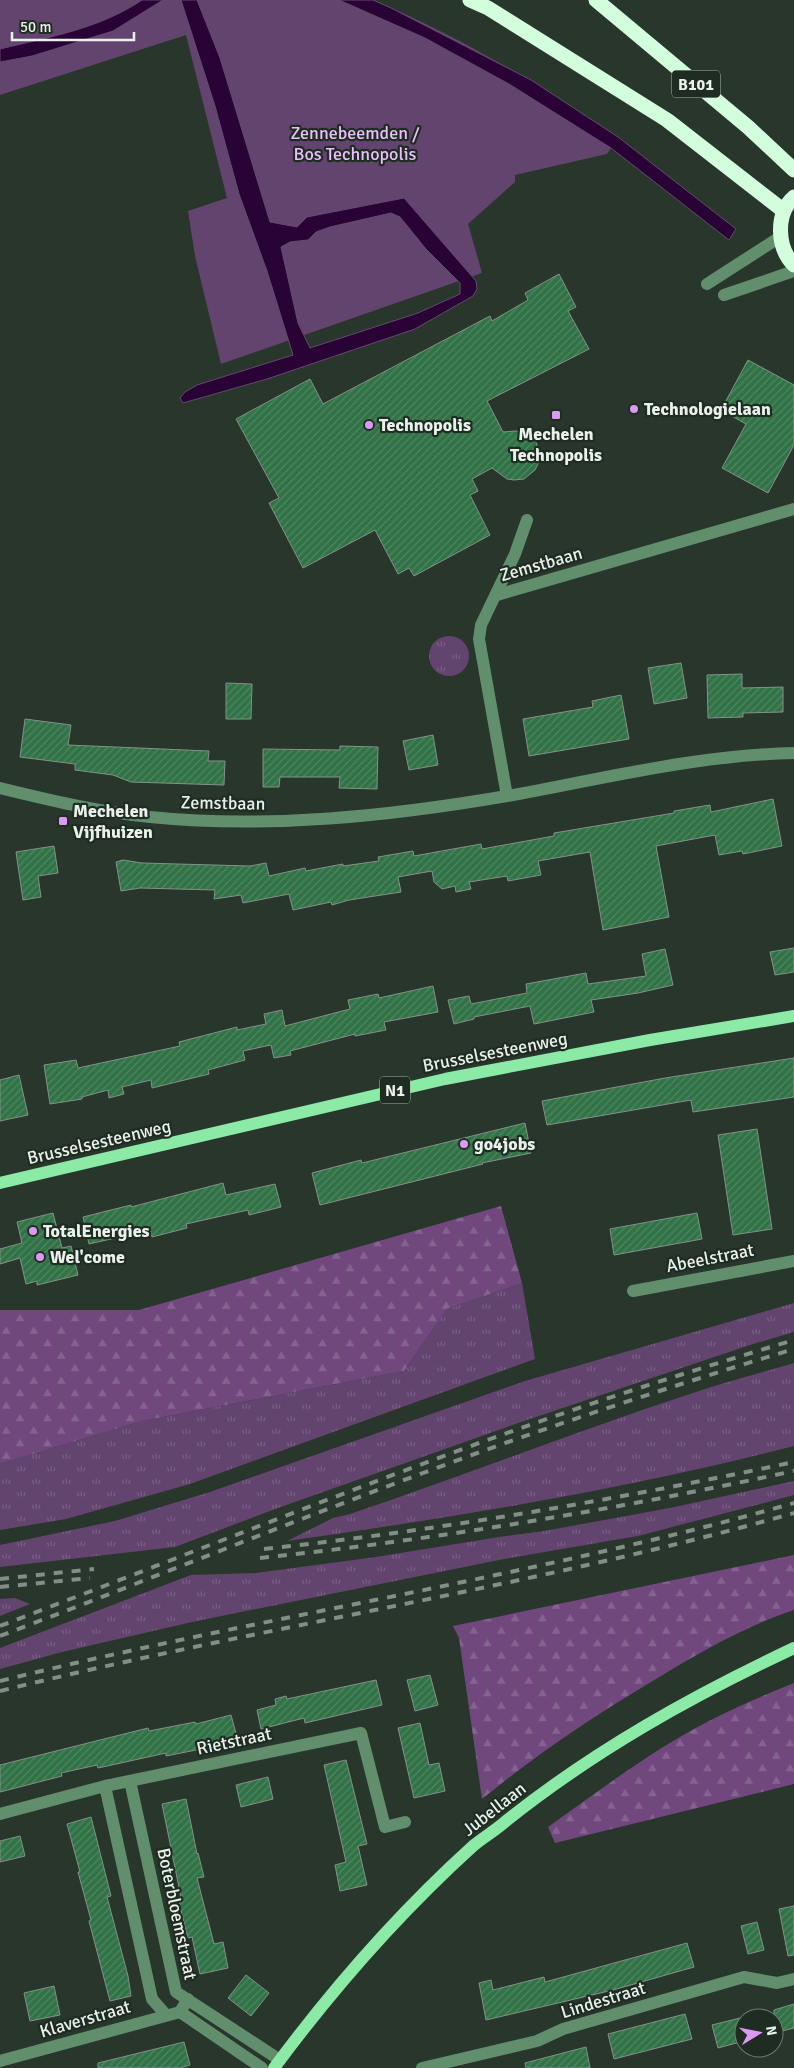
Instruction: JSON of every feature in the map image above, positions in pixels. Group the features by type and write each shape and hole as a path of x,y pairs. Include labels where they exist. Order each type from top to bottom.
{"highway":[{"name":"B101","path":"470,0 488,8 667,120 784,211"},
{"name":"B101","path":"596,0 748,127 794,170"},
{"path":"794,197 784,211 780,236 789,260 794,266"}],"main road":[{"name":"Brusselsesteenweg","path":"0,1183 445,1079 650,1040 794,1016"},
{"name":"Jubellaan","path":"277,2064 355,1964 395,1920 475,1845 583,1763 634,1731 702,1693 794,1648"}],"street":[{"path":"707,284 780,236"},
{"path":"724,295 794,271"},
{"name":"Zemstbaan","path":"507,796 479,639 482,625 497,595 794,509"},
{"path":"497,595 527,520"},
{"name":"Zemstbaan","path":"0,788 122,814 178,819 276,822 412,810 507,796 683,763 794,753"},
{"name":"Abeelstraat","path":"633,1290 794,1260"},
{"name":"Rietstraat","path":"0,1814 105,1786 361,1733 385,1827 406,1822"},
{"name":"Boterbloemstraat","path":"130,1781 176,1992 277,2064"},
{"path":"105,1786 152,1999 166,2015"},
{"name":"Lindestraat","path":"422,2068 536,2041 563,2029 744,1977 777,1983 794,1979"},
{"path":"188,1999 180,2012 262,2068"},
{"name":"Klaverstraat","path":"0,2061 180,2012"}],"green space":[{"name":"Zennebeemden / Bos Technopolis","path":"0,0 373,0 436,29 499,62 618,137 607,154 515,175 515,182 468,224 482,273 221,364 195,256 188,211 227,198 186,35 0,95"},
{"path":"449,636 463,642 469,656 463,670 449,676 435,670 429,656 435,642"},
{"path":"501,1206 522,1283 447,1309 404,1371 142,1421 0,1464 0,1310 139,1310"},
{"path":"522,1283 535,1359 190,1484 66,1519 0,1530 0,1464 142,1421 404,1371 447,1309"},
{"path":"794,1303 794,1332 521,1422 275,1509 175,1547 0,1567 0,1545 115,1521 210,1492 525,1381"},
{"path":"794,1363 794,1446 669,1476 542,1501 287,1541 333,1518 350,1514 720,1384"},
{"path":"794,1481 794,1495 638,1536 504,1559 192,1622 62,1652 0,1669 0,1648 191,1575 256,1573 544,1531 670,1508"},
{"path":"794,1555 794,1610 757,1624 721,1642 629,1695 544,1752 482,1799 459,1638 453,1626"},
{"path":"15,1598 30,1604 0,1616 0,1599"},
{"path":"794,1683 794,1784 555,1843 548,1827 646,1758 686,1733 750,1701"}],"shaded area":[{"path":"142,0 163,0 113,31 32,56 0,62 0,49 91,25 126,10"},
{"path":"181,0 197,0 220,58 270,222 297,227 307,217 404,198 476,281 477,289 473,296 415,329 267,379 183,403 180,398 185,392 197,385 293,355 267,271 239,194 215,106","holes":["391,213 400,217 426,249 460,283 460,294 418,313 310,348 298,323 281,247 290,242 308,240 316,232 330,227"]},
{"path":"339,0 373,0 531,80 618,137 736,229 729,240 611,148 509,84 425,38"}],"building":[{"name":"Technopolis","path":"559,274 576,307 568,311 589,349 487,401 503,432 516,431 525,433 536,442 540,454 535,470 524,479 507,479 492,468 472,479 478,491 470,495 490,535 414,576 409,568 398,574 375,530 303,568 269,503 279,498 236,419 310,379 323,404 490,316 492,321 528,300 525,293"},
{"path":"748,360 794,385 794,445 768,493 722,468 746,424 721,410"},
{"path":"681,663 687,698 654,704 648,668"},
{"path":"742,674 742,688 783,687 783,712 743,713 743,717 708,718 707,675"},
{"path":"226,683 252,684 251,719 226,719"},
{"path":"621,695 629,739 529,756 523,719 593,707 592,701"},
{"path":"25,719 71,725 68,745 209,751 208,761 225,761 224,785 131,782 113,775 75,770 75,764 20,757"},
{"path":"433,735 438,765 409,770 403,741"},
{"path":"340,746 378,747 377,789 339,788 340,777 280,777 279,787 263,787 263,749 340,750"},
{"path":"773,799 782,846 743,854 742,851 719,855 715,835 656,846 669,917 603,930 590,852 538,861 541,875 508,881 507,876 469,882 471,889 456,892 455,886 442,889 434,882 432,871 398,877 401,892 349,900 332,905 331,902 293,910 289,894 243,903 241,895 214,899 215,890 140,888 121,891 116,862 123,860 142,863 250,866 266,863 269,876 305,868 306,871 343,864 343,866 379,861 378,857 413,851 414,856 481,844 482,849 554,836 554,833 674,813 674,811 710,805 711,812"},
{"path":"54,846 58,873 38,876 41,897 23,900 16,852"},
{"path":"794,948 794,972 775,975 770,952"},
{"path":"665,949 673,985 638,993 591,1000 594,1012 534,1024 530,1006 474,1017 474,1019 454,1024 448,1000 469,996 471,1004 527,993 526,984 586,973 588,984 646,976 642,954"},
{"path":"433,986 438,1012 384,1022 386,1030 355,1036 355,1034 290,1051 291,1055 274,1058 271,1045 243,1051 245,1060 208,1070 209,1074 152,1088 151,1080 122,1087 124,1094 109,1098 108,1090 82,1097 82,1099 50,1104 44,1065 76,1060 78,1068 180,1046 179,1042 237,1027 237,1030 266,1024 264,1014 282,1010 285,1026 350,1009 348,1000 378,994 379,998"},
{"path":"794,1058 794,1097 693,1112 691,1100 547,1125 542,1101 665,1078"},
{"path":"19,1075 28,1115 0,1121 0,1080"},
{"path":"525,1123 531,1153 482,1163 320,1205 312,1173 361,1160 362,1163"},
{"path":"757,1129 772,1229 733,1235 718,1135"},
{"path":"223,1183 226,1195 275,1184 281,1207 249,1215 248,1210 186,1224 187,1228 152,1237 150,1230 89,1244 83,1217 131,1205 131,1207"},
{"path":"53,1213 62,1248 71,1246 78,1275 37,1285 37,1281 26,1284 20,1258 0,1264 0,1249 22,1243 17,1222"},
{"path":"697,1213 702,1239 614,1255 610,1229"},
{"path":"430,1675 438,1705 415,1711 407,1680"},
{"path":"376,1680 382,1705 305,1723 304,1718 261,1729 257,1710 276,1705 275,1699 286,1696 287,1699"},
{"path":"231,1715 237,1737 200,1747 201,1749 166,1756 166,1753 98,1768 97,1765 61,1773 62,1776 0,1792 0,1765 148,1728 149,1731 195,1722 196,1724"},
{"path":"420,1723 429,1765 439,1763 445,1791 414,1798 398,1728"},
{"path":"346,1760 367,1844 358,1846 367,1885 340,1891 335,1865 346,1862 324,1765"},
{"path":"268,1777 273,1799 241,1807 236,1785"},
{"path":"186,1799 197,1854 204,1877 197,1878 214,1944 223,1942 228,1968 200,1974 192,1937 188,1938 179,1903 182,1902 162,1804"},
{"path":"91,1817 111,1896 107,1897 128,1976 131,1996 110,2001 89,1921 91,1920 67,1824"},
{"path":"20,1836 25,1856 0,1862 0,1841"},
{"path":"794,1906 794,1955 788,1956 779,1909"},
{"path":"757,1922 764,1950 748,1954 741,1926"},
{"path":"687,1943 694,1967 613,1990 486,2020 479,1983 491,1980 493,1990 544,1977 545,1982"},
{"path":"246,1975 269,1993 251,2016 228,1998"},
{"path":"54,1986 60,2015 30,2021 24,1993"},
{"path":"794,2004 794,2028 784,2030 784,2008 781,2008"},
{"path":"685,2014 692,2039 614,2059 608,2034"},
{"path":"734,2020 734,2044 718,2048 712,2025"},
{"path":"184,2042 190,2065 180,2068 98,2068 98,2063"},
{"path":"586,2047 590,2068 526,2068 525,2063"}],"railway":[{"path":"0,1626 504,1434 648,1385 794,1340"},
{"path":"0,1636 444,1465 650,1394 794,1349"},
{"path":"264,1549 464,1523 662,1489 794,1462"},
{"path":"260,1558 395,1542 528,1522 662,1498 794,1471"},
{"path":"0,1681 198,1636 597,1553 794,1503"},
{"path":"0,1691 198,1646 597,1563 794,1513"},
{"path":"0,1579 94,1569"},
{"path":"0,1587 90,1578"}],"place":[{"name":"Technologielaan","path":"634,409"},
{"name":"Mechelen Technopolis","path":"556,415"},
{"name":"Technopolis","path":"369,425"},
{"name":"Mechelen Vijfhuizen","path":"63,821"},
{"name":"go4jobs","path":"464,1144"},
{"name":"TotalEnergies","path":"33,1231"},
{"name":"Wel'come","path":"40,1257"}]}
